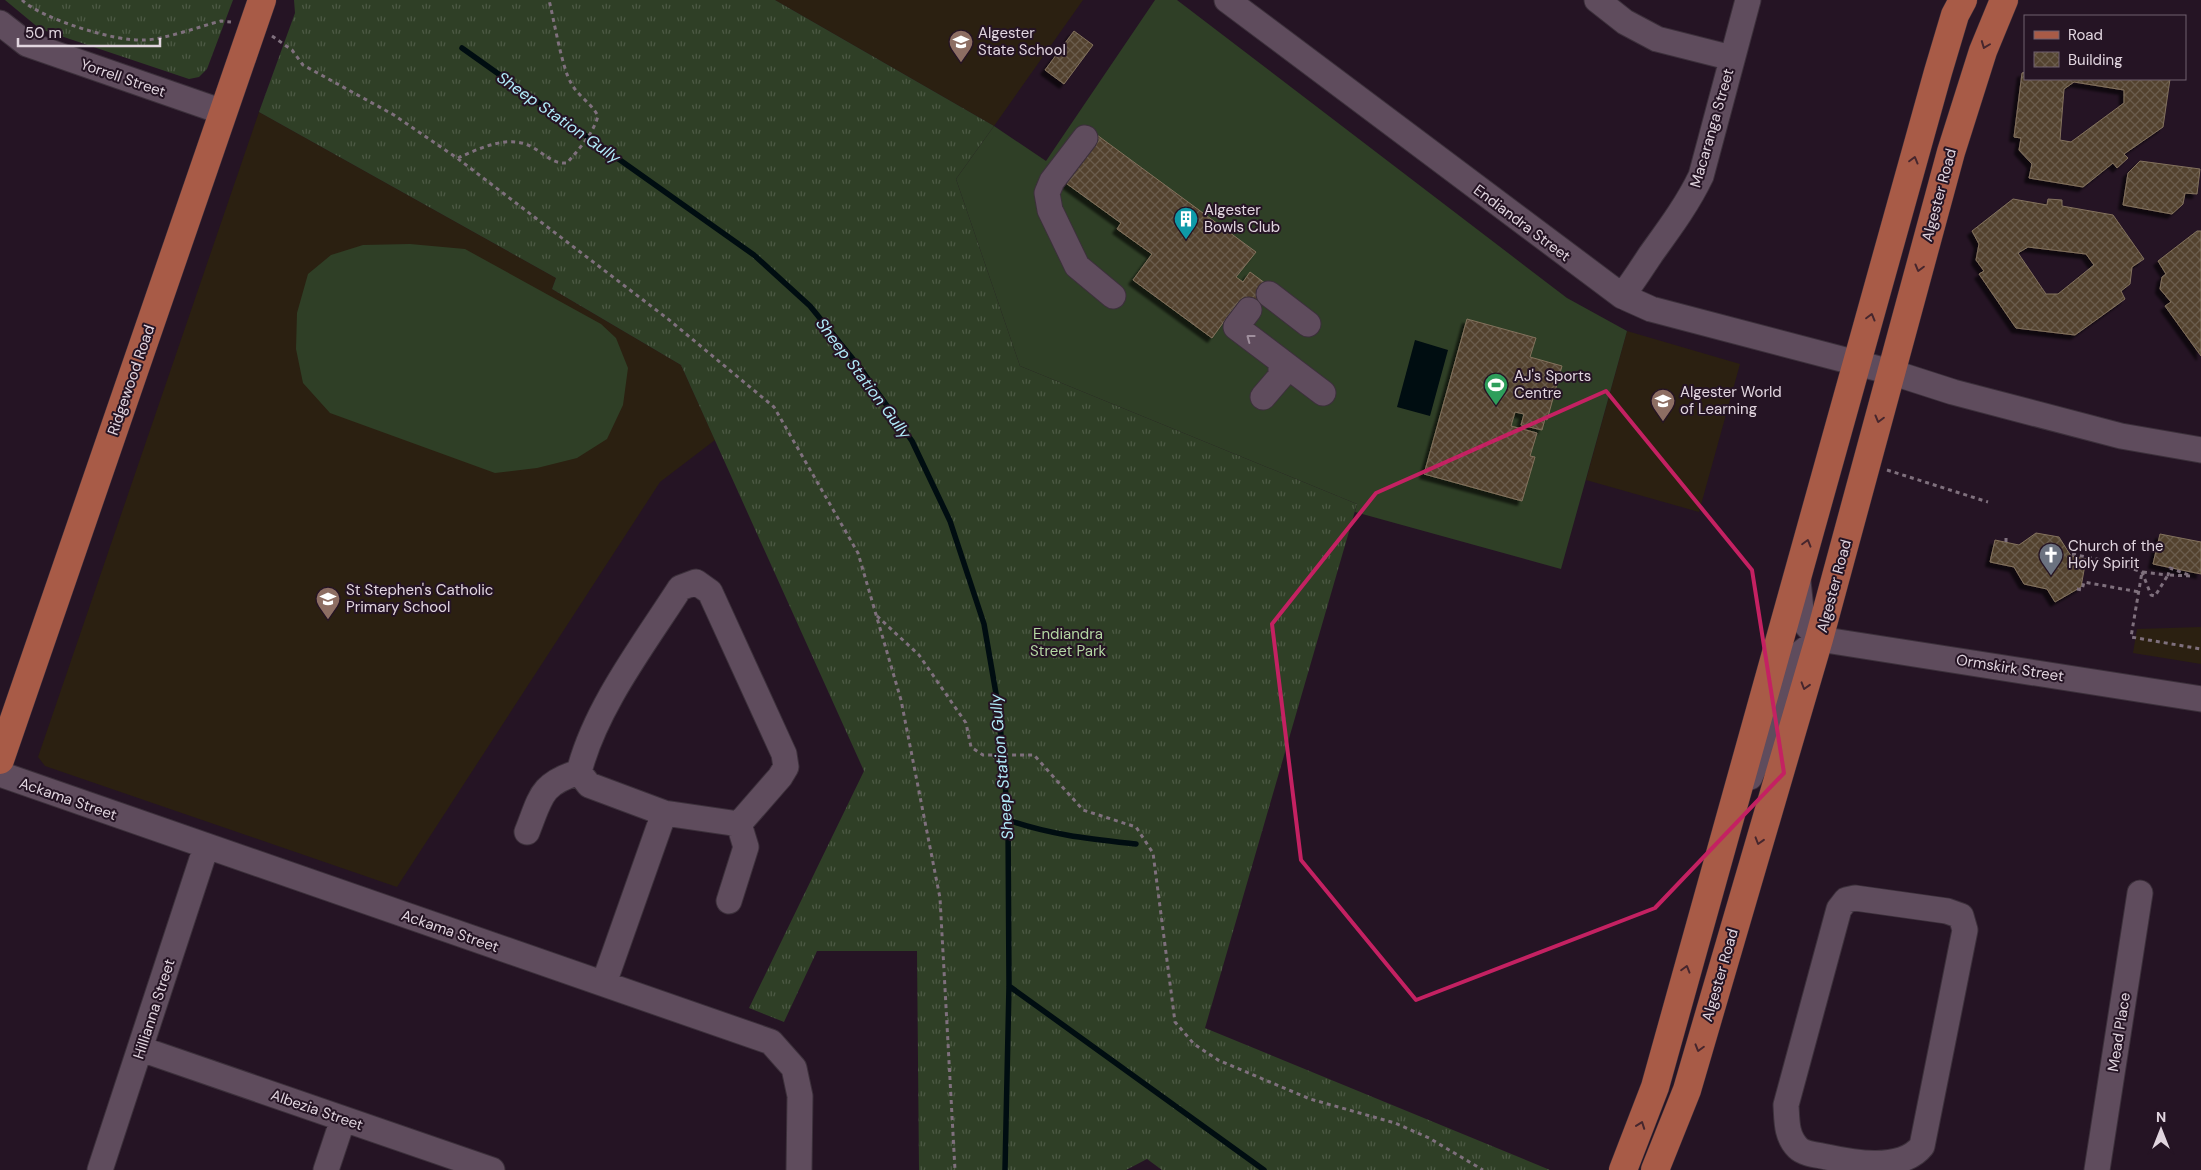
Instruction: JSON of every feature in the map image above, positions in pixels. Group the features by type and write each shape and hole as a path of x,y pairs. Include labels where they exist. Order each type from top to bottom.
{"main road":[{"name":"Ridgewood Road","path":"0,760 262,0"},
{"path":"1623,1170 1654,1087 1724,832 1858,364 1940,64 1955,15 1963,0"},
{"name":"Algester Road","path":"1655,1170 1687,1090 1819,639 1951,152 1983,51 2004,0"}],"street":[{"name":"Endiandra Street","path":"1228,0 1622,296 1651,309 1891,372 1953,392 2121,436 2201,450"},
{"path":"1596,0 1625,22 1657,39 1732,58"},
{"name":"Macaranga Street","path":"1622,296 1637,277 1692,194 1701,176 1748,0"},
{"name":"Yorrell Street","path":"2,29 27,44 223,112"},
{"path":"1086,138 1052,181 1047,193 1050,210 1077,266 1113,296"},
{"path":"1269,294 1308,324"},
{"path":"1249,310 1236,327 1323,393"},
{"path":"1263,397 1280,376 1281,361"},
{"path":"1724,832 1768,738 1788,663 1819,639 1802,620 1797,576"},
{"path":"579,772 583,754 601,714 680,588 696,582 710,592 784,754 786,767 780,777 739,824"},
{"name":"Ormskirk Street","path":"1819,639 2201,700"},
{"path":"579,772 590,785 664,813 739,824"},
{"path":"527,832 545,790 558,778 579,772"},
{"name":"Ackama Street","path":"0,774 206,848 604,983 771,1042 794,1068 800,1096 799,1170"},
{"path":"604,983 664,813"},
{"path":"729,901 746,847 739,824"},
{"name":"Hillianna Street","path":"100,1170 206,848"},
{"name":"Mead Place","path":"2097,1170 2140,893"},
{"path":"1855,898 1947,910 1961,916 1965,930 1922,1146 1916,1157 1905,1164 1885,1167 1862,1165 1800,1150 1791,1140 1787,1125 1786,1105 1839,909 1846,900 1855,898"},
{"name":"Albezia Street","path":"141,1049 492,1170"},
{"path":"326,1170 343,1119"}],"path":[{"path":"22,0 29,6 47,15 115,38 144,41 221,21 252,28 273,36 292,50 303,65 394,115 457,158 661,314 774,407 858,553 900,700 940,898 955,1170"},
{"path":"457,158 487,146 516,141 530,146 556,164 567,163 580,148 596,123 598,116 594,109 580,96 570,82 549,0"},
{"path":"1884,469 1988,502"},
{"path":"2072,554 2116,563 2142,572 2168,575 2191,576 2170,568 2168,575 2155,596 2151,596 2142,572"},
{"path":"2142,572 2131,637 2201,650"},
{"path":"2077,588 2082,590 2084,582 2139,592"},
{"path":"876,616 919,655 966,723 971,747 983,755 1034,755 1083,810 1136,827 1146,839 1153,853 1175,1022 1194,1044 1218,1060 1310,1099 1395,1123 1429,1138 1483,1170"}],"highlighted area":[{"path":"1606,391 1752,570 1784,773 1655,908 1416,1000 1301,860 1272,624 1376,493"}],"shaded area":[{"name":"Algester State School","path":"775,0 1083,0 994,126"},
{"name":"St Stephen's Catholic Primary School","path":"259,112 556,278 552,289 681,365 715,440 660,482 397,887 45,766 38,757"},
{"name":"Algester World of Learning","path":"1627,331 1740,364 1699,512 1586,480"},
{"path":"1415,340 1448,350 1430,416 1397,407"},
{"path":"2201,627 2201,664 2133,653 2137,629"}],"green space":[{"path":"5,0 233,0 207,69 199,77 189,79 40,29"},
{"name":"Endiandra Street Park","path":"294,0 775,0 994,126 956,179 1020,366 1357,504 1205,1028 1550,1170 1162,1170 1147,1159 1126,1170 919,1170 917,951 817,951 784,1022 749,1008 864,771 681,365 552,289 556,278 259,112 295,13"},
{"path":"1155,0 1177,0 1567,298 1627,331 1561,569 1355,512 1357,504 1020,366 956,179 994,126 1046,161"},
{"path":"410,244 465,249 601,324 616,338 628,368 623,405 607,439 577,458 537,468 495,473 330,413 303,383 296,349 297,313 308,274 331,255 363,245"}],"building":[{"path":"1074,31 1093,45 1064,84 1045,70"},
{"path":"2024,72 2024,80 2170,80 2163,127 2124,154 2128,158 2117,168 2113,163 2083,187 2029,178 2032,164 2019,150 2021,138 2014,137 2022,73","holes":["2074,82 2124,90 2124,103 2071,142 2060,140 2064,89"]},
{"name":"Algester Bowls Club","path":"1097,135 1256,252 1236,277 1243,282 1250,272 1273,289 1254,314 1238,302 1212,338 1133,280 1152,254 1117,229 1121,223 1063,181"},
{"path":"2140,161 2200,169 2197,194 2185,193 2183,204 2172,214 2123,205 2128,173"},
{"path":"2013,199 2047,205 2048,199 2062,200 2062,206 2113,215 2144,259 2132,267 2130,284 2121,291 2125,299 2075,335 2016,328 1979,274 1984,271 1976,260 1979,244 1972,231","holes":["2028,247 2086,254 2094,265 2058,294 2046,294 2018,253"]},
{"path":"2197,231 2201,231 2201,356 2165,306 2171,302 2160,289 2162,277 2166,274 2158,261"},
{"path":"1467,319 1536,338 1530,357 1562,366 1547,420 1545,419 1542,430 1521,425 1524,414 1515,412 1511,426 1537,433 1530,456 1535,457 1522,501 1424,474"},
{"name":"Church of the Holy Spirit","path":"2036,533 2059,537 2071,556 2086,559 2081,587 2055,602 2047,589 2024,584 2014,567 1990,562 1995,540 2019,545"},
{"name":"Church of the Holy Spirit","path":"2160,534 2201,542 2201,574 2153,564"}],"waterway":[{"name":"Sheep Station Gully","path":"462,48 754,255 810,306 861,369 912,441 950,521 984,624 999,711 1008,820 1009,986 1005,1170"},
{"path":"1008,820 1055,833 1136,844"},
{"path":"1009,986 1264,1170"}],"place":[{"name":"Algester State School","path":"961,63"},
{"name":"Algester Bowls Club","path":"1186,240"},
{"name":"AJ's Sports Centre","path":"1496,406"},
{"name":"Algester World of Learning","path":"1663,422"},
{"name":"Church of the Holy Spirit","path":"2051,576"},
{"name":"St Stephen's Catholic Primary School","path":"328,620"}]}
